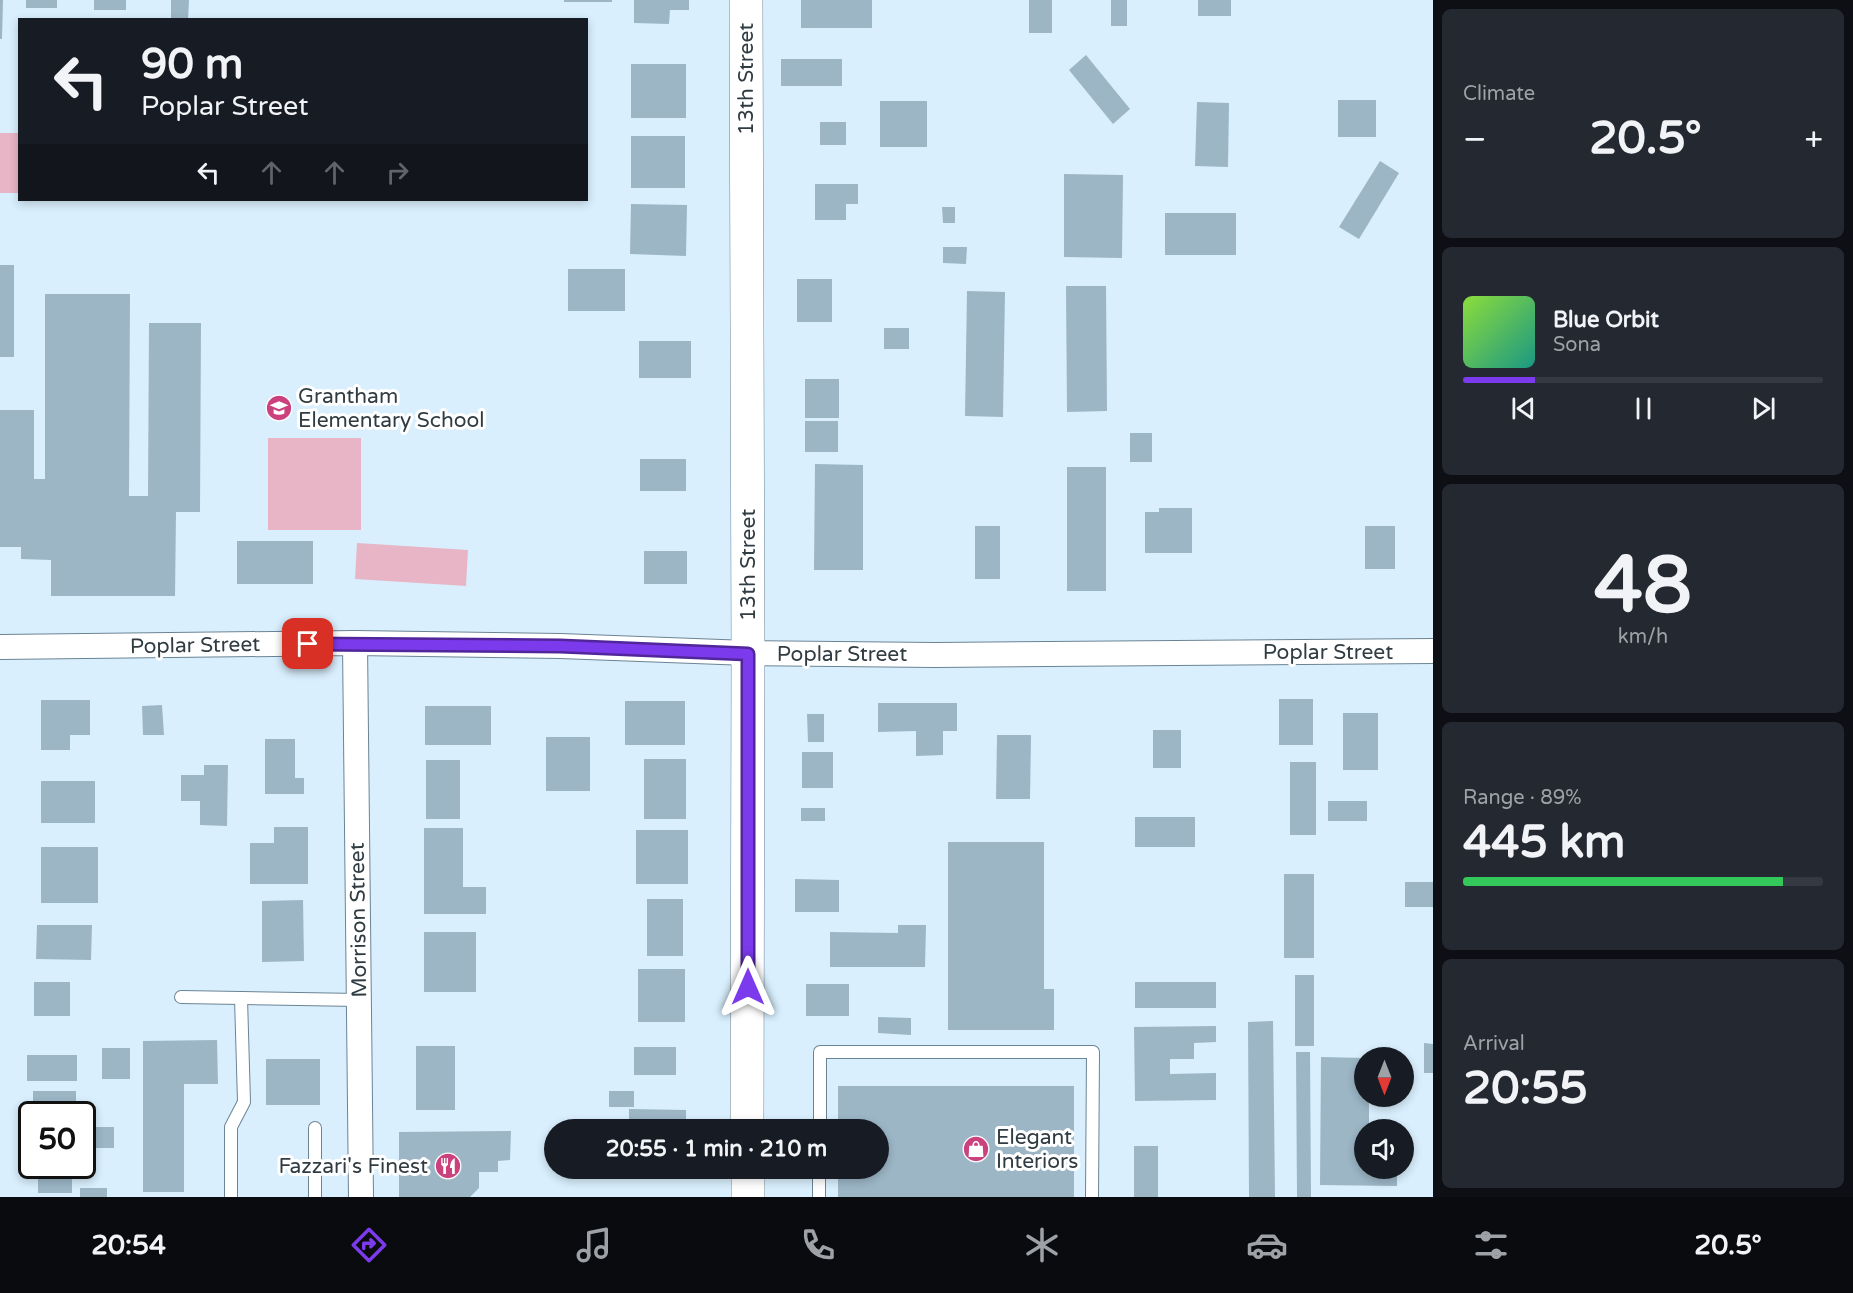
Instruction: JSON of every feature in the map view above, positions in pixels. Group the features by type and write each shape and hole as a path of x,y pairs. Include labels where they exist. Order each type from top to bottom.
{"main road":[{"name":"13th Street","path":"746,0 747,1119"},
{"path":"748,1179 748,1197"}],"street":[{"name":"Poplar Street","path":"0,646 355,643 560,646 748,654 935,655 1433,651"},
{"name":"Morrison Street","path":"355,643 361,1197"}],"lane":[{"path":"181,998 359,1000"},
{"path":"231,1197 231,1127 244,1102 241,998"},
{"path":"819,1119 820,1052 1093,1053 1092,1197"},
{"path":"315,1128 315,1197"},
{"path":"819,1179 819,1197"}],"shaded area":[{"path":"0,133 18,133 18,193 0,193"},
{"path":"268,438 361,438 361,530 268,530"},
{"path":"357,543 468,550 466,586 355,579"}],"building":[{"path":"0,0 3,0 2,39 0,39"},
{"path":"26,0 57,0 57,8 26,8"},
{"path":"94,0 126,0 126,10 94,10"},
{"path":"171,0 189,0 188,18 171,18"},
{"path":"564,0 612,0 612,2 564,2"},
{"path":"634,0 689,0 689,10 670,10 669,24 634,23"},
{"path":"801,0 872,0 872,28 801,28"},
{"path":"1029,0 1052,0 1052,33 1029,33"},
{"path":"1111,0 1127,0 1127,26 1111,26"},
{"path":"1198,0 1231,0 1231,16 1198,16"},
{"path":"1086,55 1130,109 1113,124 1069,70"},
{"path":"781,59 842,59 842,86 781,86"},
{"path":"631,64 686,64 686,118 631,118"},
{"path":"1338,100 1376,100 1376,137 1338,137"},
{"path":"880,101 927,101 927,147 880,147"},
{"path":"1197,102 1229,103 1228,167 1195,166"},
{"path":"820,122 846,122 846,145 820,145"},
{"path":"631,136 685,136 685,188 631,188"},
{"path":"1380,161 1399,173 1359,239 1339,227"},
{"path":"1064,174 1123,175 1122,258 1064,257"},
{"path":"815,184 858,184 858,204 846,204 846,220 815,220"},
{"path":"631,204 687,205 686,256 630,254"},
{"path":"942,207 955,207 955,223 943,223"},
{"path":"1165,213 1236,213 1236,255 1165,255"},
{"path":"943,247 967,247 966,264 943,263"},
{"path":"0,265 14,265 14,357 0,357"},
{"path":"568,269 625,269 625,311 568,311"},
{"path":"797,279 832,279 832,322 797,322"},
{"path":"1066,286 1106,286 1107,411 1067,412"},
{"path":"967,291 1005,292 1003,417 965,416"},
{"path":"45,294 130,294 129,496 148,496 149,323 201,323 200,512 176,512 175,596 51,596 51,560 21,559 21,547 0,547 0,410 34,410 34,479 45,479"},
{"path":"884,328 909,328 909,349 884,349"},
{"path":"639,341 691,341 691,378 639,378"},
{"path":"805,379 839,379 839,418 805,418"},
{"path":"805,421 838,421 838,452 805,452"},
{"path":"1130,433 1152,433 1152,462 1130,462"},
{"path":"640,459 686,459 686,491 640,491"},
{"path":"815,464 863,465 863,570 814,570"},
{"path":"1067,467 1106,467 1106,591 1067,591"},
{"path":"1159,508 1192,508 1192,553 1145,553 1145,512 1159,512"},
{"path":"975,526 1000,526 1000,579 975,579"},
{"path":"1365,526 1395,526 1395,569 1365,569"},
{"path":"237,541 313,541 313,584 237,584"},
{"path":"644,551 687,551 687,584 644,584"},
{"path":"1279,699 1313,699 1313,745 1279,745"},
{"path":"41,700 90,700 90,735 70,735 70,750 41,750"},
{"path":"625,701 685,701 685,745 625,745"},
{"path":"878,703 957,703 957,731 943,731 943,755 916,756 916,731 878,732"},
{"path":"162,705 164,735 143,735 142,706"},
{"path":"425,706 491,706 491,745 425,745"},
{"path":"1343,713 1378,713 1378,770 1343,770"},
{"path":"807,714 824,714 824,742 808,742"},
{"path":"1153,730 1181,730 1181,768 1153,768"},
{"path":"997,735 1031,735 1030,799 996,799"},
{"path":"546,737 590,737 590,791 546,791"},
{"path":"265,739 295,739 295,778 304,778 304,794 265,794"},
{"path":"802,752 833,752 833,788 802,788"},
{"path":"644,759 686,759 686,819 644,819"},
{"path":"426,760 460,760 460,819 426,819"},
{"path":"1290,762 1316,762 1316,835 1290,835"},
{"path":"204,765 228,765 227,826 200,825 200,801 181,801 181,775 204,775"},
{"path":"41,781 95,781 95,823 41,823"},
{"path":"1328,801 1367,801 1367,821 1328,821"},
{"path":"801,808 825,808 825,821 801,821"},
{"path":"1135,817 1195,817 1195,847 1135,847"},
{"path":"274,827 308,827 308,884 250,884 250,843 274,843"},
{"path":"424,828 463,828 463,887 486,887 486,914 424,914"},
{"path":"636,830 688,830 688,884 636,884"},
{"path":"948,842 1044,842 1044,989 1054,989 1054,1030 948,1030"},
{"path":"41,847 98,847 98,903 41,903"},
{"path":"1284,874 1314,874 1314,958 1284,958"},
{"path":"795,879 839,880 839,912 795,912"},
{"path":"1405,882 1433,882 1433,907 1405,907"},
{"path":"647,899 683,899 683,956 647,956"},
{"path":"303,900 304,961 262,962 262,901"},
{"path":"37,925 92,925 91,960 36,959"},
{"path":"898,925 926,925 925,967 830,967 830,932 898,933"},
{"path":"424,932 476,932 476,992 424,992"},
{"path":"638,969 685,969 685,1022 638,1022"},
{"path":"1295,975 1314,975 1314,1046 1295,1046"},
{"path":"34,982 70,982 70,1016 34,1016"},
{"path":"1135,982 1216,982 1216,1008 1135,1008"},
{"path":"806,984 849,984 849,1016 806,1016"},
{"path":"878,1017 911,1018 911,1035 878,1033"},
{"path":"1273,1021 1275,1197 1249,1197 1248,1022"},
{"path":"1216,1026 1216,1042 1194,1043 1194,1059 1170,1059 1170,1074 1216,1073 1216,1100 1135,1101 1134,1027"},
{"path":"217,1040 218,1084 184,1084 184,1192 143,1192 143,1041"},
{"path":"1424,1043 1433,1044 1433,1073 1424,1073"},
{"path":"416,1046 455,1046 455,1110 416,1110"},
{"path":"634,1047 676,1047 676,1075 634,1075"},
{"path":"102,1048 130,1048 130,1079 102,1079"},
{"path":"1296,1052 1310,1052 1311,1197 1297,1197"},
{"path":"27,1055 77,1055 77,1081 27,1081"},
{"path":"1321,1057 1354,1058 1354,1107 1369,1107 1369,1119 1354,1119 1354,1179 1397,1179 1397,1186 1320,1185"},
{"path":"266,1059 320,1059 320,1105 266,1105"},
{"name":"Elegant Interiors","path":"838,1086 1074,1086 1074,1197 838,1197 838,1179 889,1179 889,1119 838,1119"},
{"path":"33,1091 76,1091 76,1101 33,1101"},
{"path":"609,1091 634,1091 634,1107 609,1107"},
{"path":"629,1109 686,1110 686,1119 629,1119"},
{"path":"96,1127 114,1127 114,1148 96,1148"},
{"name":"Fazzari's Finest","path":"511,1131 510,1160 498,1161 498,1172 479,1172 479,1188 470,1197 399,1197 399,1132"},
{"path":"1134,1146 1158,1146 1158,1197 1134,1197"},
{"path":"38,1179 72,1179 72,1193 38,1193"},
{"path":"80,1188 107,1188 107,1197 80,1197"}],"place":[{"name":"Grantham Elementary School","path":"279,408"},
{"name":"Elegant Interiors","path":"976,1149"},
{"name":"Fazzari's Finest","path":"448,1166"}],"route":[{"path":"308,644 560,646 748,654 748,987"}]}
